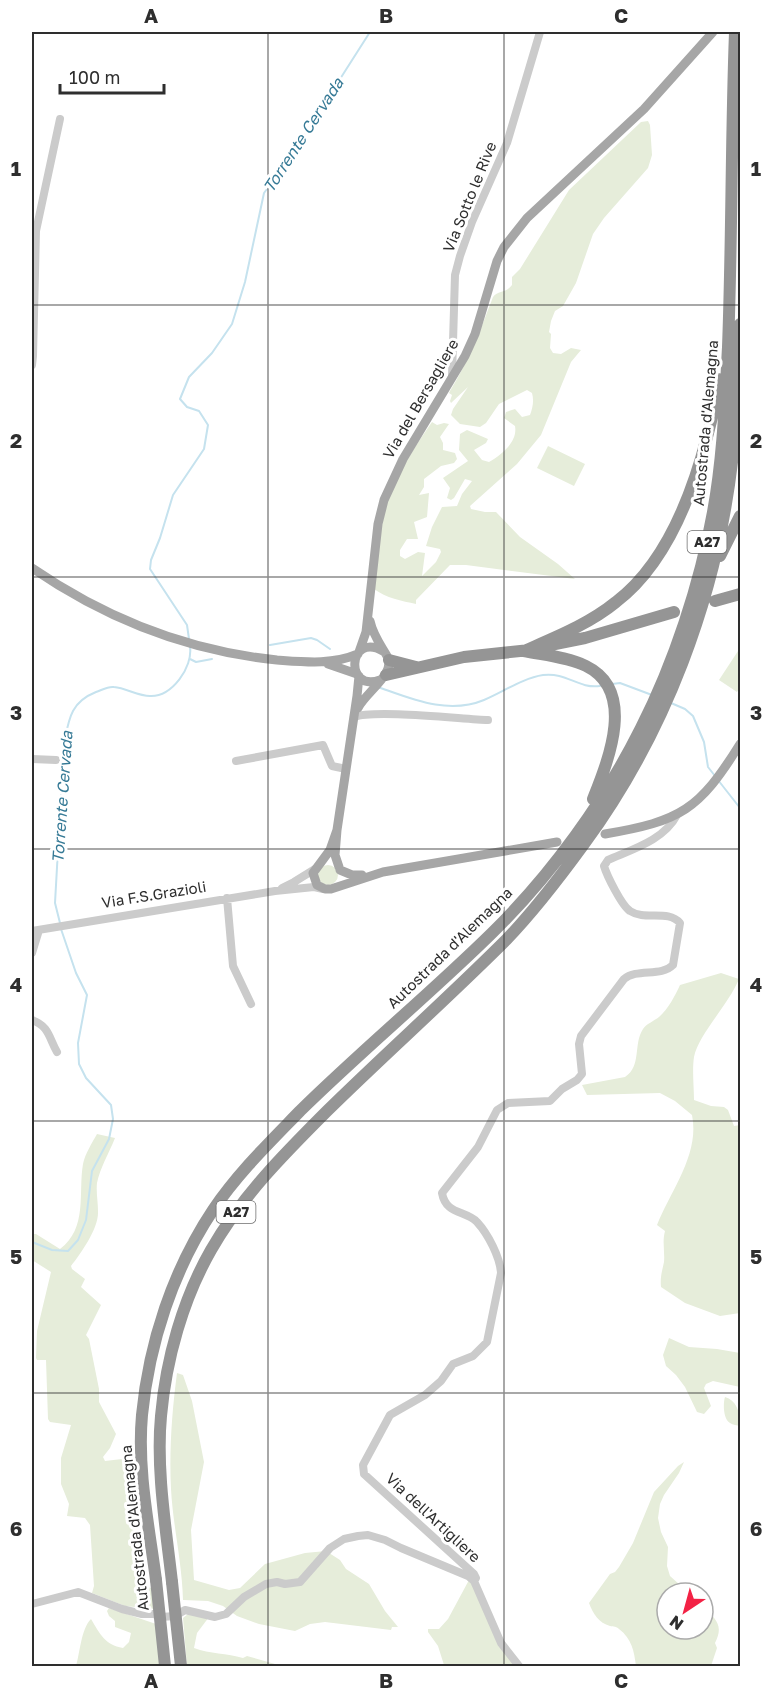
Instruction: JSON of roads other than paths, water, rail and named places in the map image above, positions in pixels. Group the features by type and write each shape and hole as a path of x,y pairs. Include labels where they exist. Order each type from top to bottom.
{"highway":[{"name":"Autostrada d'Alemagna","path":"165,1666 140,1458 142,1415 150,1364 162,1316 194,1242 213,1210 258,1154 345,1066 435,987 496,929 535,886 572,839 607,787 641,728 674,651 698,579 713,514 722,441 730,305 735,32"},
{"name":"A27","path":"524,651 579,627 618,601 639,580 664,546 681,516 697,475 717,395 724,259 731,214"},
{"name":"Autostrada d'Alemagna","path":"181,1666 160,1456 161,1415 169,1364 194,1284 210,1251 229,1221 274,1164 508,938 584,845 624,783 653,732 685,654 708,582 732,466 741,324"},
{"name":"A27","path":"708,582 741,516"},
{"path":"715,601 741,594"},
{"name":"A27","path":"384,677 464,657 524,651 585,638 674,612"},
{"name":"A27","path":"524,651 587,666 601,676 611,694 615,717 611,748 591,802 572,839"},
{"name":"A27","path":"386,655 417,667"}],"main road":[{"name":"Via del Bersagliere","path":"358,653 365,639 369,616 378,524 384,500 403,459 452,378 475,334 496,261 514,232 527,218 644,109 713,32"},
{"path":"32,568 96,607 134,624 197,645 263,658 320,662 343,659 373,646 386,655 390,665 384,677 362,699 354,717"},
{"name":"Via del Bersagliere","path":"369,616 372,631 386,655"},
{"path":"336,886 341,880 340,868 335,855 354,717 358,675 354,666 358,653"},
{"path":"320,662 371,682 384,677"},
{"path":"605,834 638,829 677,814 694,804 711,787 741,744"},
{"path":"337,830 330,850 317,866 315,881 325,889 370,875 557,842"},
{"path":"317,866 332,862 352,875 370,875"}],"street":[{"name":"Via Sotto le Rive","path":"452,378 455,275 472,222 507,143 540,32"},
{"path":"32,365 36,231 60,119"},
{"path":"354,717 397,715 488,720"},
{"path":"236,761 323,745 333,765 346,769"},
{"path":"32,759 56,760"},
{"name":"Via dell'Artigliere","path":"474,1581 476,1578 474,1574 364,1474 363,1465 390,1415 431,1390 453,1364 473,1356 488,1339 501,1273 498,1260 476,1220 461,1215 448,1206 443,1200 442,1193 470,1160 497,1110 508,1103 550,1101 562,1089 580,1077 582,1071 579,1044 581,1036 624,979 631,975 668,970 673,965 680,923 673,917 631,912 625,906 604,866 608,860 659,836 670,827 677,814"},
{"name":"Via F.S.Grazioli","path":"275,891 294,882 317,866"},
{"name":"Via F.S.Grazioli","path":"35,931 275,891 314,887 325,889"},
{"path":"227,898 233,966 251,1004"},
{"path":"32,953 35,931"},
{"path":"32,1020 48,1031 57,1052"},
{"path":"32,1604 78,1592 142,1614 154,1614 161,1617 175,1616 185,1610 214,1617 226,1614 244,1597 266,1584 300,1582 330,1548 344,1539 368,1535 468,1576 474,1581 501,1643 519,1666"}],"waterway":[{"name":"Torrente Cervada","path":"189,639 187,625 150,569 173,495 204,449 208,425 199,411 187,407 180,399 189,377 212,353 232,324 245,282 264,193 289,159 370,32"},
{"path":"270,645 311,638 330,649"},
{"name":"Torrente Cervada","path":"60,923 55,903 64,743 72,712 88,696 110,687 146,696 166,692 184,672 190,655 190,647"},
{"path":"190,659 196,662 212,659"},
{"path":"378,687 430,704 457,706 484,700 521,682 543,675 559,676 585,685 600,686"},
{"path":"612,684 620,683 652,695"},
{"path":"671,703 685,709 693,716 704,742 708,767 715,776"},
{"path":"718,780 740,808"},
{"name":"Torrente Cervada","path":"32,1242 52,1250 68,1251 78,1240 86,1220 92,1171 109,1139 113,1119 111,1105 86,1078 79,1064 78,1043 87,995 76,973 61,929"}]}
